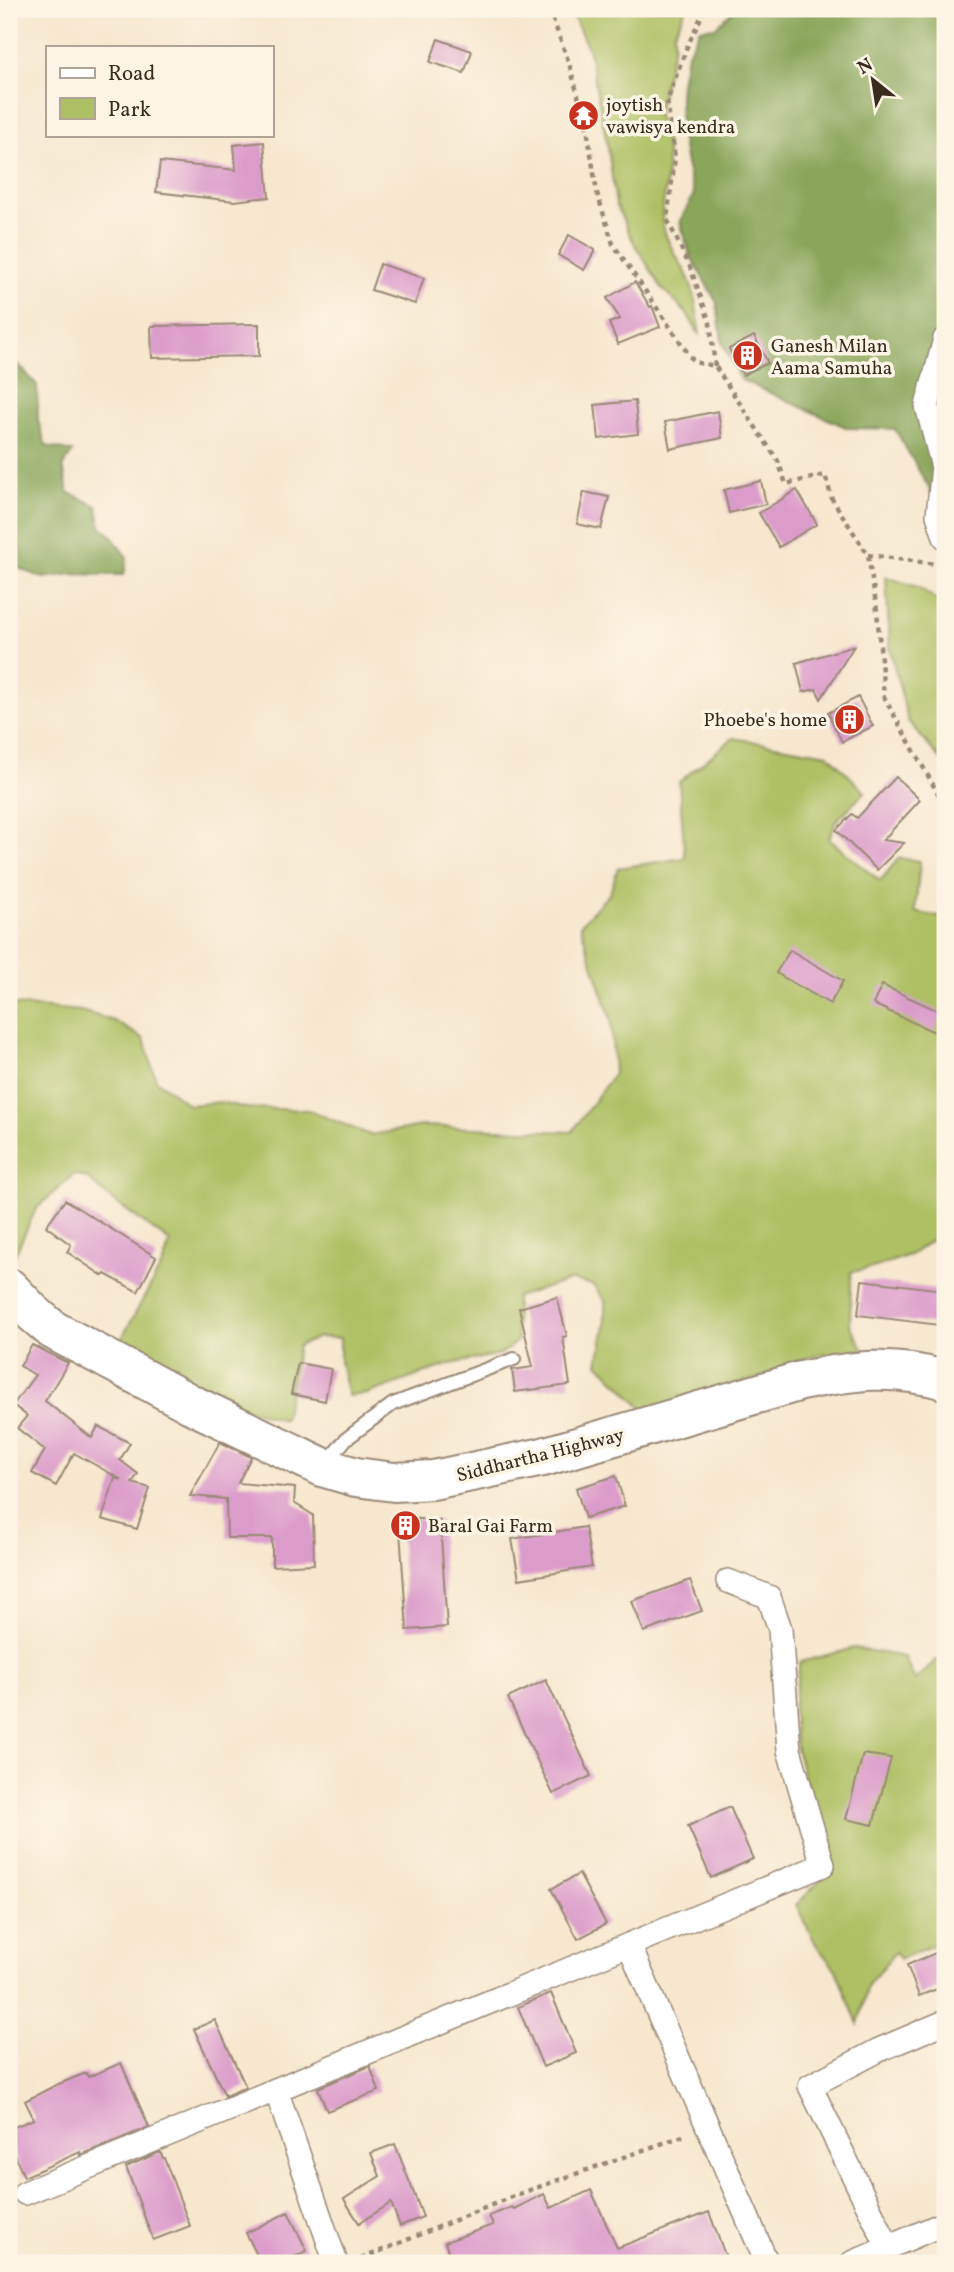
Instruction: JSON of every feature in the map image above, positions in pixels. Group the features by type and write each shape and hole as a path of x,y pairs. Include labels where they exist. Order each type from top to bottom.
{"highway":[{"name":"Siddhartha Highway","path":"9,1288 53,1330 191,1404 322,1467 356,1477 394,1482 433,1480 543,1457 801,1381 842,1373 881,1369 945,1380"}],"street":[{"path":"945,340 927,406 943,467 938,515 945,537"},
{"path":"25,2193 823,1865 789,1750 780,1629 769,1597 728,1581"},
{"path":"629,1945 768,2263"},
{"path":"888,2246 810,2086 879,2050 945,2022"},
{"path":"276,2090 336,2263"},
{"path":"852,2263 945,2223"}],"lane":[{"path":"322,1467 346,1439 393,1404 514,1359"}],"path":[{"path":"549,9 569,62 587,128 597,193 613,244 694,362 715,366"},
{"path":"705,9 686,48 667,101 675,158 667,219 690,267 710,323 715,366 778,461 786,484 825,475 832,499 868,555 877,610 884,697 945,806"},
{"path":"868,555 945,565"},
{"path":"350,2263 516,2196 709,2127"}],"green space":[{"path":"570,9 686,9 674,33 674,44 657,114 667,153 663,225 669,244 692,288 700,336 688,315 661,287 633,241 616,205 589,51"},
{"path":"735,9 945,9 945,516 895,429 848,428 741,380 722,342 717,303 690,255 680,221 694,194 683,145 680,92 686,59 700,29 716,27"},
{"path":"9,355 37,385 38,420 46,446 73,452 63,466 68,492 97,506 101,527 111,535 127,558 124,575 72,574 43,578 9,564"},
{"path":"886,577 918,587 945,606 945,765 908,721 890,649"},
{"path":"733,738 828,754 865,792 836,821 829,839 880,881 899,858 920,861 915,912 945,918 945,1230 912,1254 876,1267 851,1272 850,1325 869,1359 824,1354 792,1362 762,1377 645,1411 598,1363 605,1326 605,1301 593,1285 571,1280 516,1297 518,1340 501,1354 450,1364 367,1394 348,1396 340,1362 340,1338 319,1337 298,1346 284,1420 220,1402 202,1393 179,1369 117,1347 164,1261 170,1242 87,1178 74,1174 36,1209 12,1261 9,1257 9,1035 14,1005 81,1011 114,1021 144,1039 156,1080 189,1105 220,1102 247,1108 308,1110 370,1135 422,1126 572,1132 614,1073 611,1019 580,925 610,893 618,868 685,858 679,782"},
{"path":"854,1648 904,1657 915,1680 936,1660 945,1660 945,1940 900,1959 895,1952 868,1985 858,2024 836,1970 817,1946 796,1905 831,1870 796,1749 793,1711 800,1662"}],"building":[{"path":"438,39 472,51 464,73 430,62"},
{"path":"264,142 269,197 234,201 156,192 160,162 236,170 234,145"},
{"path":"569,235 595,250 584,270 558,255"},
{"path":"380,264 424,278 415,304 371,290"},
{"path":"635,282 650,307 652,306 660,327 618,344 609,323 620,319 607,298"},
{"path":"259,324 259,356 152,358 151,326"},
{"name":"Ganesh Milan Aama Samuha","path":"754,336 768,363 743,375 729,349"},
{"path":"635,401 638,434 599,439 595,405"},
{"path":"718,411 722,438 670,449 665,422"},
{"path":"761,481 766,504 729,513 724,490"},
{"path":"797,490 817,524 779,547 759,513"},
{"path":"584,492 609,497 601,529 577,524"},
{"path":"854,646 821,699 816,689 803,692 796,663"},
{"name":"Phoebe's home","path":"858,697 873,726 842,742 828,713"},
{"path":"896,777 920,800 883,840 904,843 877,870 836,830 852,814 857,818"},
{"path":"790,950 843,981 830,1004 776,973"},
{"path":"882,985 943,1013 934,1032 873,1004"},
{"path":"65,1200 156,1257 138,1292 105,1274 103,1276 67,1252 71,1245 46,1226"},
{"path":"862,1280 944,1290 939,1325 858,1315"},
{"path":"557,1297 567,1336 563,1337 570,1385 515,1392 512,1370 533,1367 519,1308"},
{"path":"32,1345 68,1363 45,1401 92,1438 98,1426 130,1443 120,1460 138,1474 132,1483 150,1488 137,1529 102,1519 115,1478 122,1480 74,1453 56,1486 32,1473 45,1450 17,1428 27,1416 13,1405 35,1375 20,1366"},
{"path":"298,1363 331,1369 325,1401 291,1394"},
{"path":"220,1442 251,1457 238,1483 295,1488 294,1503 313,1515 314,1564 272,1566 272,1538 227,1538 226,1499 190,1496"},
{"path":"616,1476 625,1506 585,1518 576,1488"},
{"path":"399,1517 440,1521 447,1627 407,1630"},
{"path":"585,1527 592,1567 519,1579 512,1539"},
{"path":"690,1580 702,1611 644,1632 632,1601"},
{"path":"546,1680 591,1776 553,1794 508,1698"},
{"path":"863,1754 891,1758 873,1825 846,1819"},
{"path":"730,1807 753,1859 711,1878 688,1826"},
{"path":"579,1874 606,1924 578,1939 551,1889"},
{"path":"945,1949 945,1986 919,1996 907,1965"},
{"path":"551,1993 576,2053 543,2067 518,2007"},
{"path":"215,2020 246,2087 225,2096 194,2029"},
{"path":"121,2063 149,2127 81,2155 80,2152 24,2177 9,2142 9,2129 34,2119 25,2101 86,2073 88,2077"},
{"path":"370,2066 379,2091 327,2111 318,2088"},
{"path":"395,2144 423,2217 400,2226 391,2203 359,2223 344,2199 380,2176 371,2153"},
{"path":"160,2152 190,2226 153,2240 126,2167"},
{"path":"591,2190 617,2248 709,2212 728,2263 452,2263 445,2242 493,2225 489,2216 512,2207 514,2209 544,2194 551,2208"},
{"path":"288,2212 307,2251 282,2263 261,2263 246,2233"}],"place":[{"name":"joytish vawisya kendra","path":"583,115"},
{"name":"Ganesh Milan Aama Samuha","path":"748,356"},
{"name":"Phoebe's home","path":"850,719"},
{"name":"Baral Gai Farm","path":"405,1525"}]}
